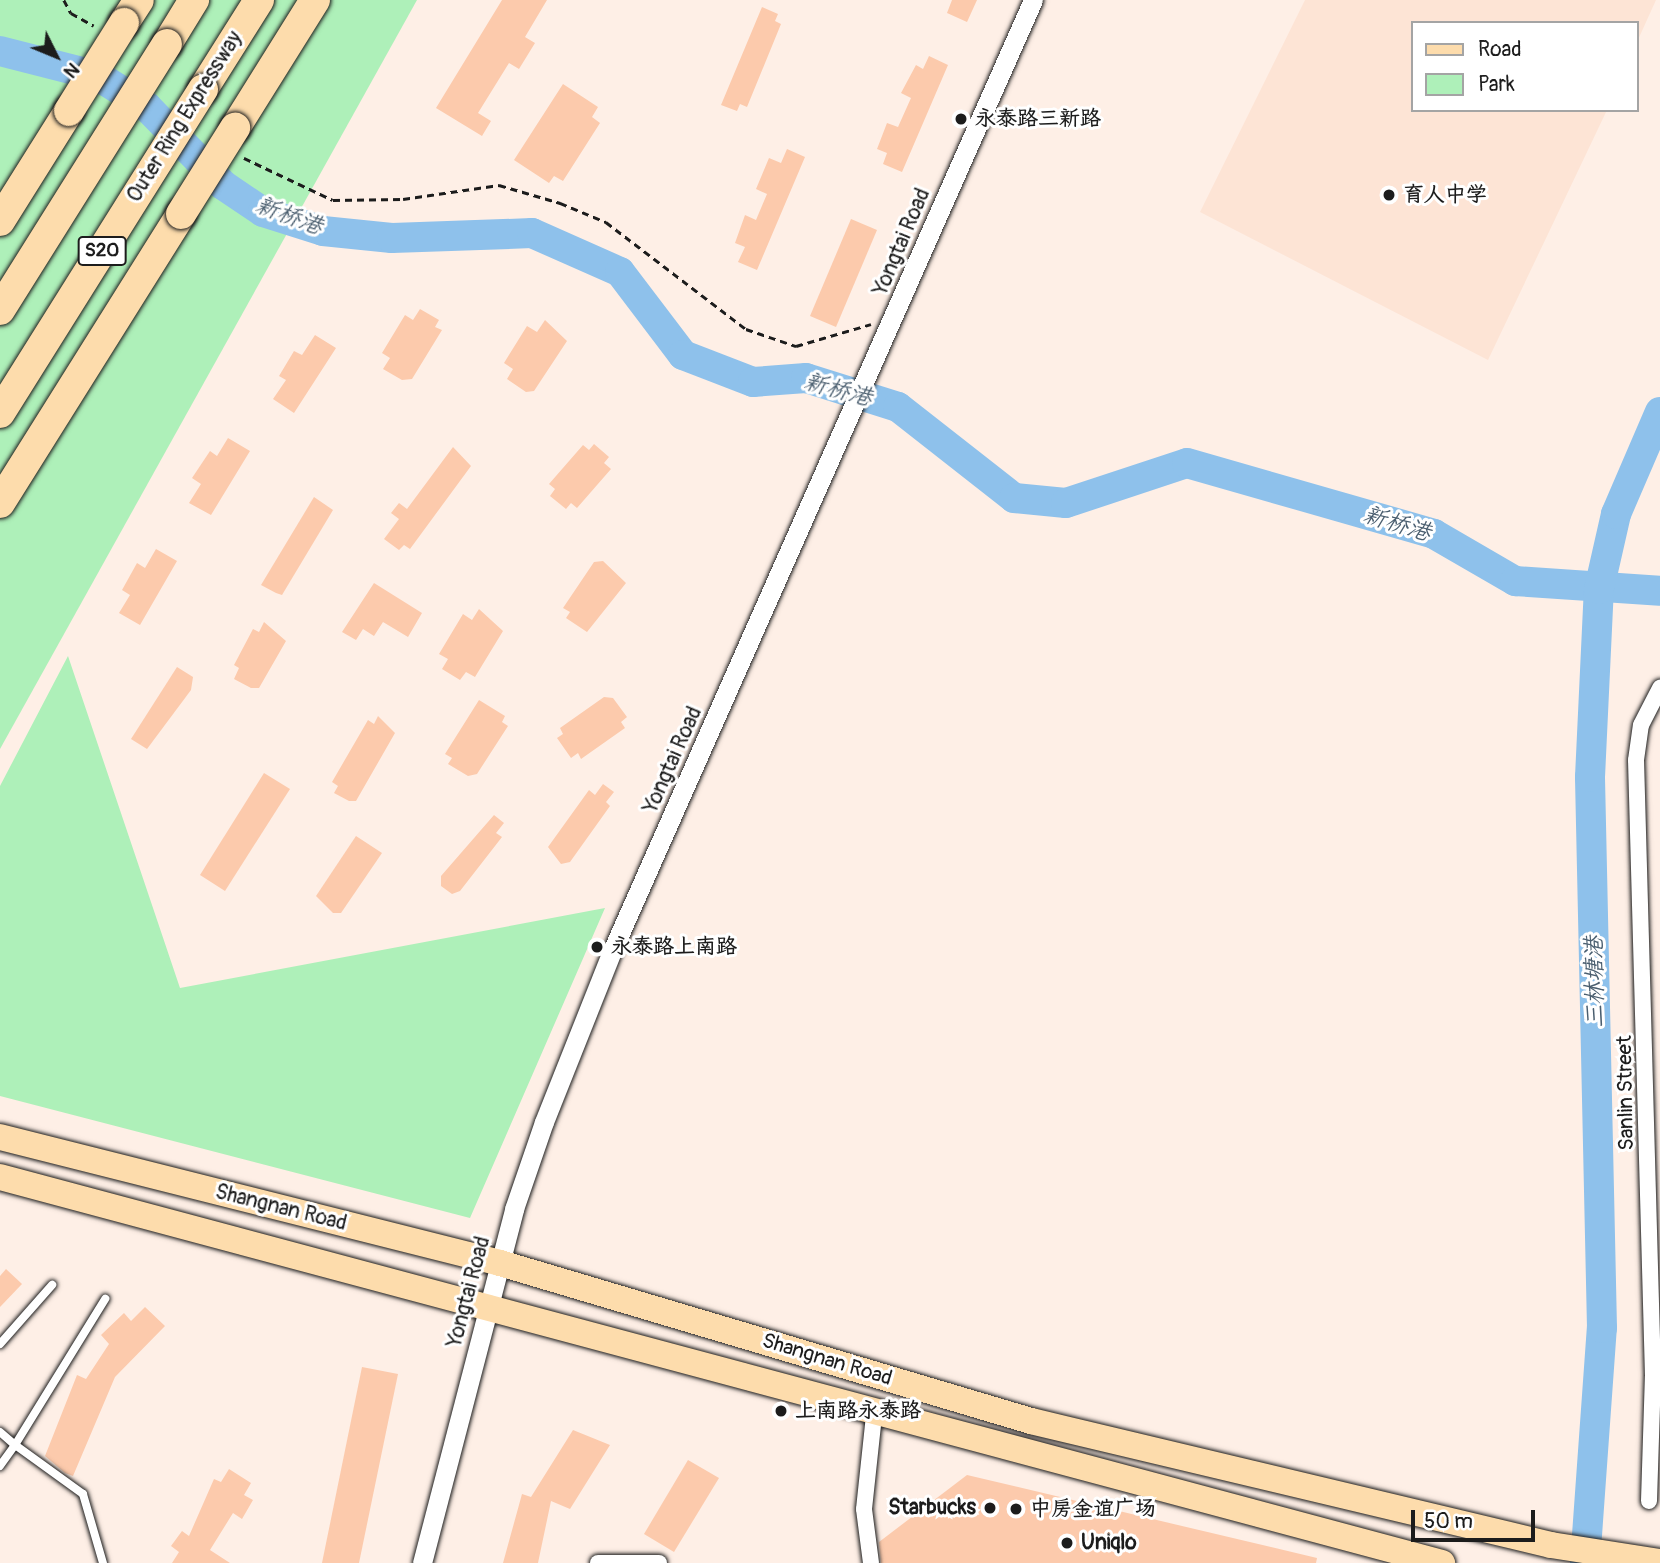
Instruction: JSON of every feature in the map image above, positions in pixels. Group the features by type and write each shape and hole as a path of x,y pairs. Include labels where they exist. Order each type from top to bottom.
{"highway":[{"name":"S20","path":"0,310 194,0"},
{"name":"Outer Ring Expressway","path":"0,413 259,0"},
{"path":"0,503 181,214 237,142 316,0"},
{"path":"0,221 69,111 120,17"}],"main road":[{"name":"Shangnan Road","path":"0,1137 500,1263 1031,1421 1551,1545 1660,1562"},
{"name":"Shangnan Road","path":"0,1177 874,1415 1442,1563"}],"street":[{"name":"Yongtai Road","path":"422,1563 500,1263 544,1122 613,949 844,433 1033,0"},
{"name":"Sanlin Street","path":"1649,1501 1653,1376 1636,760 1641,725 1660,688"},
{"path":"871,1563 864,1509 874,1415"},
{"path":"598,1563 659,1563"}],"lane":[{"path":"0,1344 52,1285"},
{"path":"0,1466 105,1299"},
{"path":"0,1432 83,1494 103,1563"}],"path":[{"path":"64,0 71,13 120,17"},
{"path":"237,142 271,176 333,200 403,199 499,185 560,202 606,222 746,329 796,346 880,321 887,335"}],"shaded area":[{"name":"育人中学","path":"1305,0 1656,0 1639,38 1639,21 1412,21 1412,112 1606,112 1488,360 1200,212"}],"green space":[{"path":"0,0 417,0 0,749"},
{"path":"68,656 180,988 605,908 470,1218 0,1096 0,786"}],"building":[{"path":"502,0 547,0 525,37 535,43 519,69 509,63 478,113 491,121 482,136 436,108"},
{"path":"952,0 977,0 967,22 947,13"},
{"path":"762,7 778,14 775,21 781,24 747,107 740,104 737,111 721,105"},
{"path":"929,56 948,65 902,172 883,164 887,153 877,149 887,123 898,127 911,98 901,93 916,65 923,69"},
{"path":"563,84 598,107 592,117 600,123 563,181 554,176 549,183 514,160"},
{"path":"787,149 805,157 757,270 738,262 745,247 735,243 745,215 756,220 767,194 756,189 769,158 781,163"},
{"path":"851,219 877,230 836,327 810,316"},
{"path":"420,309 439,320 435,327 442,330 412,379 402,380 383,369 390,358 382,353 405,315 413,320"},
{"path":"545,320 567,341 534,391 526,392 507,379 513,369 504,363 527,326 537,332"},
{"path":"315,335 336,348 294,413 273,399 286,380 279,376 294,351 302,355"},
{"path":"228,438 250,451 211,515 189,503 201,484 192,478 210,451 217,456"},
{"path":"594,444 609,457 604,463 611,469 577,508 571,503 566,509 550,496 555,489 549,484 583,445 589,450"},
{"path":"453,447 471,466 410,549 404,545 399,550 384,539 399,519 391,513 399,503 407,509"},
{"path":"314,497 333,510 282,595 276,593 261,585"},
{"path":"156,549 177,561 140,625 119,613 130,595 122,590 137,563 145,568"},
{"path":"603,561 626,583 587,632 566,618 570,612 563,608 594,562"},
{"path":"374,583 422,613 408,637 383,622 374,636 363,629 356,640 342,632"},
{"path":"479,609 503,631 475,677 466,672 460,680 442,669 448,659 439,654 463,614 472,620"},
{"path":"264,622 286,641 259,688 251,688 234,679 239,668 234,665 253,629 259,632"},
{"path":"177,667 193,677 191,690 147,749 131,739"},
{"path":"604,697 613,698 627,717 621,722 625,728 581,759 578,753 571,758 557,738 563,734 560,728"},
{"path":"479,700 505,716 502,722 508,726 477,774 468,776 448,764 452,758 445,754"},
{"path":"378,716 395,733 356,801 349,801 334,793 338,786 332,782 368,720 374,724"},
{"path":"264,773 290,789 225,891 200,875"},
{"path":"603,784 614,792 606,802 610,806 570,862 561,864 548,847 589,790 595,795"},
{"path":"494,815 504,823 496,833 502,837 460,891 452,894 441,886 441,876"},
{"path":"356,836 382,853 341,913 333,913 316,896"},
{"path":"6,1269 22,1284 0,1307 0,1276"},
{"path":"145,1307 165,1326 115,1377 73,1476 65,1473 45,1456 77,1375 86,1379 109,1344 101,1335 124,1313 131,1321"},
{"path":"362,1367 398,1374 359,1563 322,1563"},
{"path":"573,1430 610,1445 570,1509 551,1501 538,1563 503,1563 522,1494 531,1497"},
{"path":"688,1460 719,1478 674,1552 644,1534"},
{"path":"229,1469 251,1483 244,1495 253,1500 242,1519 233,1513 210,1550 230,1563 172,1563 179,1552 171,1546 182,1531 189,1536 214,1479 221,1482"},
{"name":"中房金谊广场","path":"967,1475 1317,1558 1316,1563 881,1563 879,1542"}],"waterway":[{"name":"新桥港","path":"0,51 98,76 147,107 223,185 263,212 323,231 392,238 532,233 620,272 683,355 753,382 806,378 898,407 1014,498 1066,503 1187,463 1434,534 1515,581 1660,591"},
{"name":"三林塘港","path":"1585,1563 1602,1328 1590,777 1599,589 1616,514 1660,412"}],"place":[{"name":"永泰路三新路","path":"961,119"},
{"name":"育人中学","path":"1389,195"},
{"name":"永泰路上南路","path":"597,947"},
{"name":"上南路永泰路","path":"781,1411"},
{"name":"Starbucks","path":"990,1508"},
{"name":"中房金谊广场","path":"1016,1509"},
{"name":"Uniqlo","path":"1067,1543"}]}
